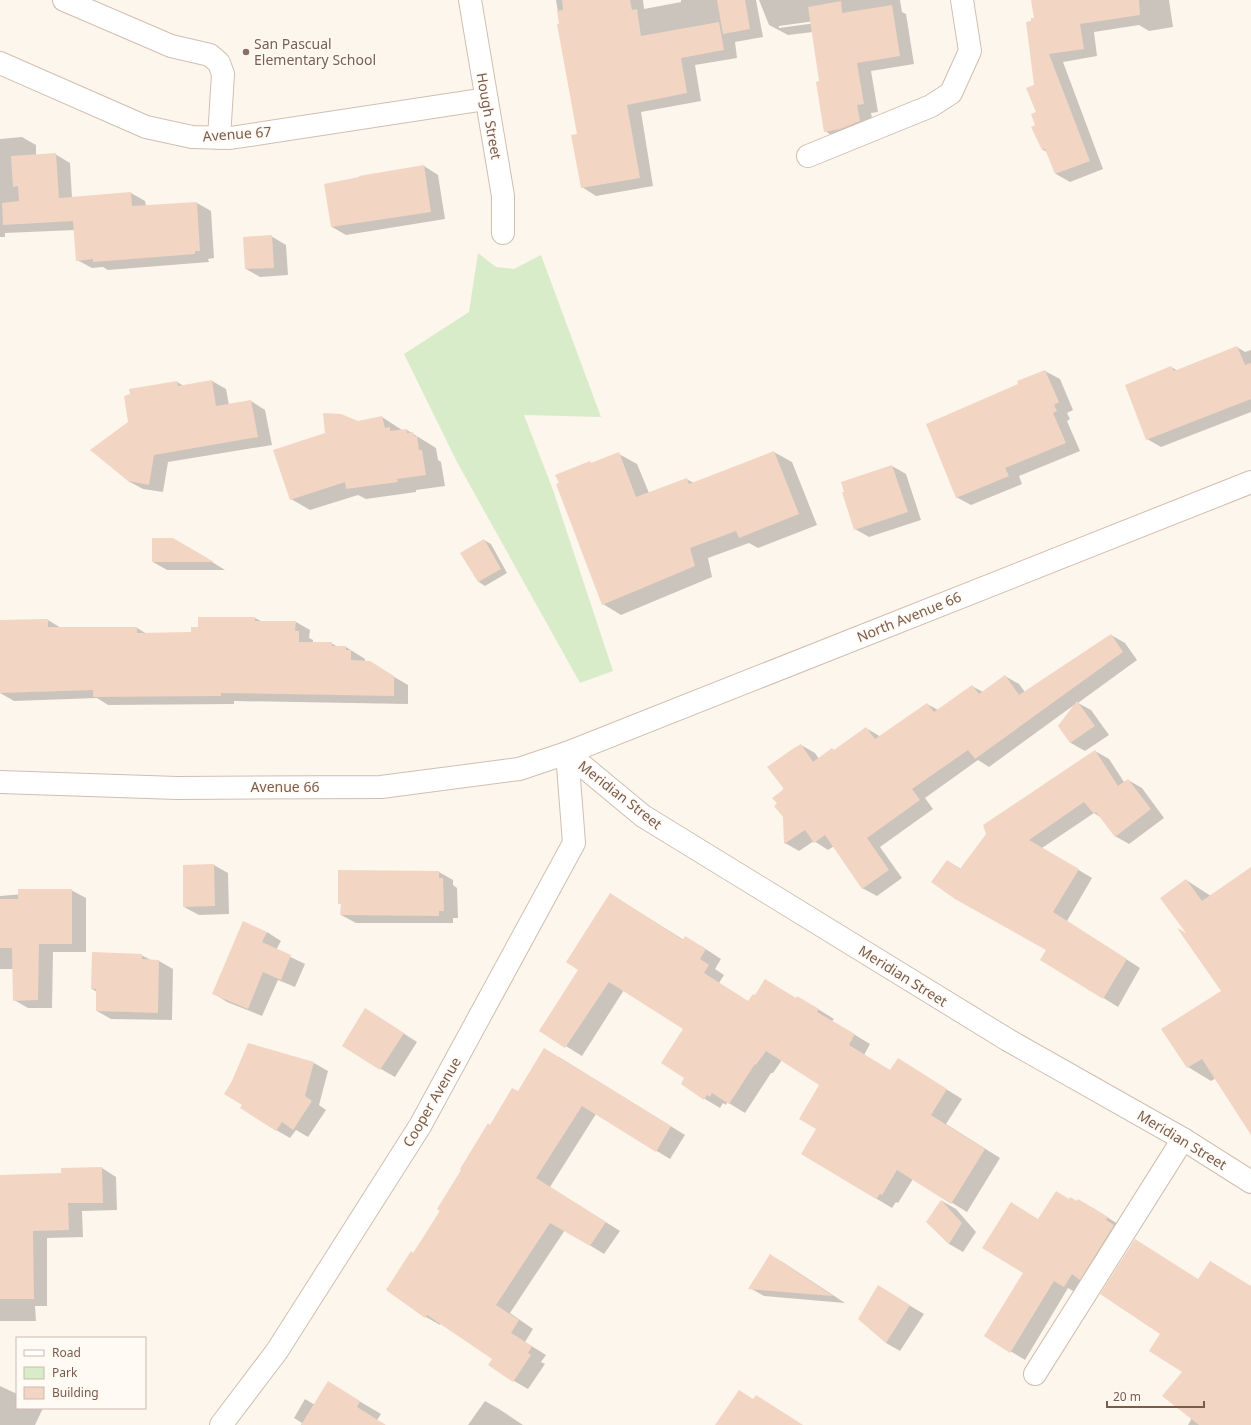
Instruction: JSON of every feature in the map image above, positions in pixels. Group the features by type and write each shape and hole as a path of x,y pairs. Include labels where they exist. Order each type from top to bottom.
{"street":[{"path":"64,0 172,46 210,55 219,63 223,74 219,138"},
{"name":"Hough Street","path":"470,0 503,196 503,233"},
{"path":"808,156 931,106 951,93 970,51 962,0"},
{"name":"Avenue 67","path":"0,63 146,127 192,137 219,138 268,133 486,100"},
{"name":"North Avenue 66","path":"567,752 1251,482"},
{"name":"Avenue 66","path":"0,782 177,788 381,787 519,769 567,752"},
{"name":"Meridian Street","path":"567,752 643,816 1008,1040 1183,1139 1251,1182"},
{"name":"Cooper Avenue","path":"221,1425 277,1351 420,1126 574,843 567,752"},
{"path":"1035,1374 1183,1139"}],"green space":[{"path":"478,253 496,267 514,269 541,255 601,417 524,415 553,490 613,671 580,683 457,462 404,354 469,312"}],"building":[{"path":"562,0 630,0 632,10 637,9 641,36 719,22 724,50 681,58 687,93 627,105 640,178 581,188 571,135 577,134 557,24 559,24 557,11 563,10"},
{"path":"717,0 745,0 750,29 723,34"},
{"path":"1031,0 1139,0 1140,15 1080,24 1084,49 1049,54 1090,161 1055,174 1045,149 1042,150 1031,127 1035,125 1031,114 1036,112 1026,88 1034,85 1026,22 1031,21 1031,18 1034,18"},
{"path":"841,1 842,13 892,5 900,56 857,63 864,104 857,105 860,121 840,129 824,132 816,82 819,81 808,7"},
{"path":"56,153 59,198 131,192 132,206 197,202 200,251 195,251 195,254 93,262 93,259 76,261 73,221 3,225 2,203 19,201 18,186 13,187 11,156"},
{"path":"424,165 431,212 331,227 324,184 359,176"},
{"path":"272,235 274,268 245,269 243,237"},
{"path":"1237,346 1245,365 1251,363 1251,399 1146,440 1125,385 1171,366 1174,371"},
{"path":"1045,370 1059,402 1054,405 1057,411 1053,413 1066,443 1005,468 1009,476 956,498 926,424 1018,384 1017,381"},
{"path":"212,380 216,406 251,400 258,437 154,455 149,485 128,481 90,450 128,422 124,396 130,394 129,389 177,381 178,386"},
{"path":"323,413 341,414 358,421 382,416 385,428 390,427 390,431 407,429 407,433 413,432 414,436 417,436 419,450 422,450 426,475 397,479 398,482 346,489 345,482 290,500 273,450 325,433"},
{"path":"774,451 799,514 739,538 736,531 690,548 695,566 602,605 556,484 559,483 555,475 590,461 591,463 619,452 636,497 687,478 689,484"},
{"path":"892,465 908,512 854,530 842,492 844,492 841,482"},
{"path":"152,538 173,538 214,562 152,562"},
{"path":"484,539 501,569 478,582 460,553"},
{"path":"198,617 255,617 255,621 296,621 295,631 299,631 299,642 332,642 332,646 346,646 346,650 351,650 351,660 370,661 394,676 394,696 221,693 221,696 93,697 93,690 0,693 0,620 48,619 48,627 137,627 137,633 191,632 191,627 198,627"},
{"path":"1111,634 1123,652 975,759 968,750 912,789 920,800 867,838 889,870 862,889 825,835 814,843 805,830 784,844 783,817 774,806 777,803 772,798 784,789 767,767 794,748 801,744 813,762 832,748 834,750 866,727 875,739 927,703 934,712 972,685 979,694 1005,675 1019,695"},
{"path":"1077,701 1095,726 1070,743 1058,726"},
{"path":"1095,750 1118,786 1128,779 1151,809 1115,837 1096,812 1094,814 1084,802 1029,840 1079,869 1053,912 1127,959 1103,999 1040,960 1046,950 955,899 931,882 947,860 960,869 986,834 983,825"},
{"path":"214,864 215,906 183,907 183,865"},
{"path":"1251,867 1251,1135 1202,1059 1187,1068 1161,1029 1221,991 1177,928 1186,933 1160,898 1186,879 1202,901"},
{"path":"338,870 439,871 439,878 443,878 444,911 439,911 439,916 340,915 341,904 338,904"},
{"path":"18,889 72,889 72,944 39,944 38,1000 13,1001 12,948 0,948 0,899 18,899"},
{"path":"610,893 683,940 685,936 706,949 700,959 709,965 704,973 748,1001 753,994 755,995 765,979 796,998 797,996 819,1009 817,1012 855,1034 849,1045 890,1070 898,1058 947,1089 931,1115 985,1149 951,1204 897,1170 882,1195 880,1194 876,1199 801,1154 816,1129 799,1119 819,1085 766,1051 756,1065 755,1064 729,1104 712,1093 710,1097 707,1095 704,1100 681,1084 684,1078 661,1063 683,1029 609,982 565,1048 539,1031 578,970 566,962"},
{"path":"243,921 267,932 262,942 291,955 281,980 263,972 248,1009 212,994"},
{"path":"92,952 142,954 142,959 159,960 158,1013 96,1011 96,989 91,989"},
{"path":"365,1008 404,1033 380,1070 342,1046"},
{"path":"248,1043 314,1062 305,1096 312,1101 293,1130 282,1122 276,1131 240,1108 242,1105 224,1094 232,1081"},
{"path":"544,1048 671,1126 656,1152 582,1106 536,1178 606,1222 590,1246 550,1223 496,1305 519,1320 511,1333 532,1346 528,1353 531,1355 513,1382 488,1365 492,1359 427,1315 425,1318 386,1290 411,1251 413,1253 440,1211 437,1209 488,1123 490,1125 512,1088 518,1091"},
{"path":"102,1167 103,1203 68,1203 69,1230 33,1231 34,1299 0,1299 0,1175 61,1173 61,1168"},
{"path":"1056,1191 1069,1199 1070,1197 1077,1201 1078,1199 1108,1217 1106,1220 1114,1225 1080,1280 1072,1274 1064,1287 1054,1281 1010,1353 984,1336 1023,1273 982,1248 1011,1202 1038,1219"},
{"path":"941,1200 962,1223 949,1244 926,1222"},
{"path":"1135,1239 1198,1279 1210,1261 1251,1286 1251,1425 1199,1425 1162,1396 1182,1372 1149,1351 1160,1334 1100,1294"},
{"path":"770,1254 833,1296 748,1289"},
{"path":"878,1285 910,1305 886,1343 858,1319"},
{"path":"328,1381 360,1401 357,1407 386,1425 301,1425"},
{"path":"739,1390 753,1399 756,1395 803,1425 715,1425"}],"place":[{"name":"San Pascual Elementary School","path":"246,52"}]}
